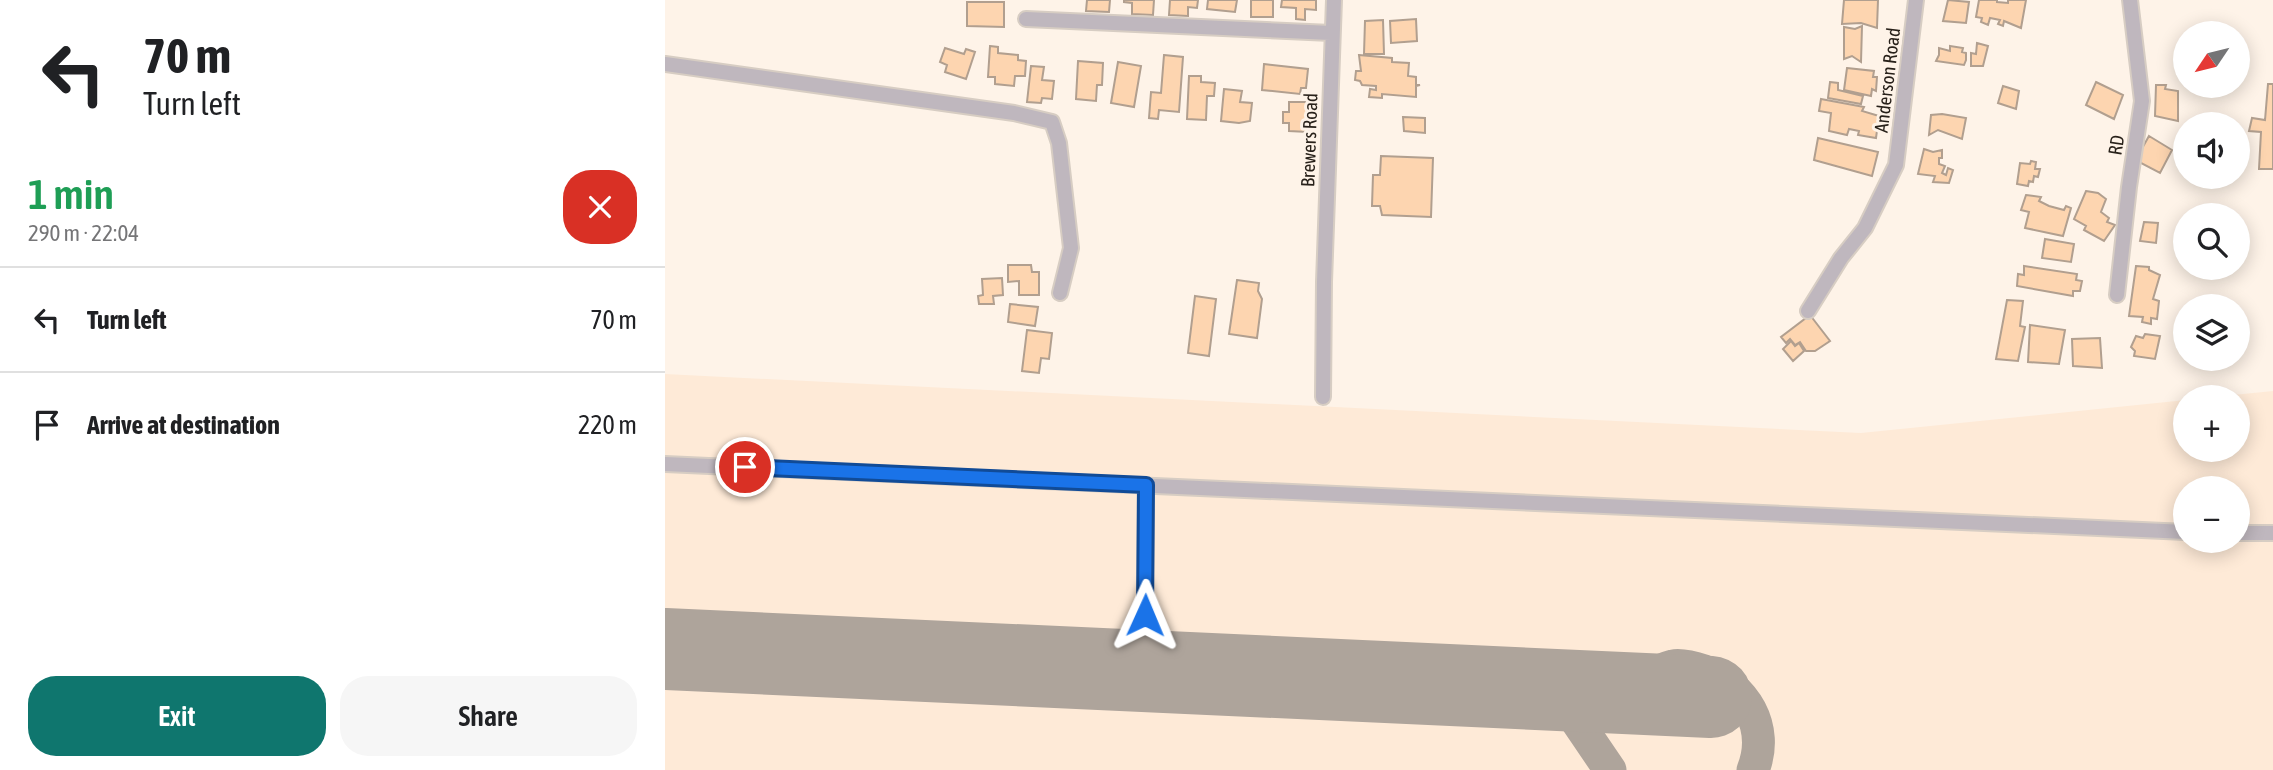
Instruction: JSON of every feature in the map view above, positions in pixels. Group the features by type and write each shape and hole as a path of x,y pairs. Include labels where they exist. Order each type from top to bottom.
{"street":[{"name":"Brewers Road","path":"1323,397 1324,282 1334,0"},
{"name":"Anderson Road","path":"1808,311 1841,258 1865,228 1896,165 1916,0"},
{"name":"RD","path":"2117,295 2142,101 2130,0"},
{"path":"1026,19 1331,33"},
{"path":"665,64 1014,113 1052,122 1059,143 1071,248 1060,293"},
{"path":"665,464 2173,531"},
{"path":"1145,615 1146,485"},
{"path":"2250,533 2273,533"}],"shaded area":[{"path":"665,374 1861,433 2173,401 2173,462 2250,462 2250,393 2273,391 2273,770 665,770"}],"building":[{"path":"1087,0 1110,0 1109,12 1086,11"},
{"path":"1124,0 1154,0 1153,15 1132,14 1132,3"},
{"path":"1170,0 1198,0 1197,8 1188,7 1188,16 1169,15"},
{"path":"1208,0 1237,0 1235,12 1207,9"},
{"path":"1251,0 1273,0 1273,17 1251,17"},
{"path":"1282,0 1316,0 1316,10 1305,9 1305,20 1296,19 1296,8 1281,7"},
{"path":"1844,0 1878,0 1877,28 1861,23 1842,24"},
{"path":"1948,0 1969,2 1966,23 1943,21"},
{"path":"1979,0 2008,3 2008,0 2026,0 2021,28 2004,21 2003,26 1998,24 2000,20 1990,18 1988,25 1981,22 1982,18 1976,17"},
{"path":"967,2 1004,2 1004,27 967,26"},
{"path":"1416,19 1417,41 1391,43 1390,21"},
{"path":"1383,20 1384,54 1364,54 1365,21"},
{"path":"1862,26 1861,62 1852,56 1844,59 1844,27 1855,29"},
{"path":"1977,43 1988,46 1983,66 1971,66 1971,53 1976,54"},
{"path":"990,46 998,47 998,53 1018,55 1018,60 1026,61 1025,76 1015,76 1014,86 995,84 995,77 988,77"},
{"path":"1950,46 1963,48 1962,52 1966,53 1964,65 1936,61 1939,48 1950,51"},
{"path":"945,48 964,54 966,49 975,52 966,79 945,72 947,65 940,62"},
{"path":"1164,55 1183,57 1179,112 1159,110 1158,119 1149,118 1151,92 1161,93"},
{"path":"1359,55 1392,58 1392,62 1409,63 1408,76 1416,77 1416,85 1420,85 1416,86 1416,97 1382,94 1382,98 1369,97 1370,89 1376,90 1376,86 1362,85 1355,80 1356,71 1361,71"},
{"path":"1078,61 1103,63 1102,85 1097,85 1096,101 1076,99"},
{"path":"1118,62 1141,66 1134,107 1111,103"},
{"path":"1264,64 1308,69 1306,88 1301,88 1300,94 1262,90"},
{"path":"1031,66 1044,67 1042,80 1054,81 1052,99 1042,98 1041,103 1027,102"},
{"path":"1847,68 1874,71 1873,77 1877,77 1876,91 1872,89 1871,96 1844,90"},
{"path":"1189,76 1201,76 1201,82 1215,83 1214,96 1207,96 1206,120 1187,119"},
{"path":"1830,82 1838,83 1838,90 1863,96 1861,104 1828,98"},
{"path":"2096,82 2123,95 2114,119 2086,105"},
{"path":"2268,84 2273,84 2273,169 2259,169 2261,132 2250,131 2252,118 2265,120"},
{"path":"2156,85 2166,85 2165,89 2173,90 2173,98 2178,98 2178,112 2173,112 2173,120 2155,116"},
{"path":"2003,86 2019,91 2016,109 1998,103"},
{"path":"1224,89 1242,91 1240,102 1252,103 1250,121 1221,121"},
{"path":"1821,99 1864,107 1862,111 1879,116 1876,138 1858,135 1859,131 1849,129 1847,135 1829,131 1831,113 1819,111"},
{"path":"1289,102 1308,102 1308,115 1313,116 1308,132 1289,131 1289,123 1283,123 1283,112 1289,112"},
{"path":"1931,115 1966,118 1962,139 1938,130 1929,135"},
{"path":"1403,117 1425,118 1425,133 1404,131"},
{"path":"2149,136 2172,150 2160,173 2139,162 2140,152"},
{"path":"1818,138 1878,152 1872,176 1814,160"},
{"path":"1924,149 1933,152 1942,150 1939,164 1945,166 1942,173 1946,175 1948,168 1953,170 1949,183 1933,182 1935,176 1918,174"},
{"path":"1381,156 1433,158 1431,217 1382,215 1380,206 1372,206 1373,175 1380,175"},
{"path":"2031,161 2036,162 2035,169 2040,169 2038,177 2034,176 2033,182 2029,181 2028,186 2017,184 2020,163 2030,164"},
{"path":"2086,191 2098,193 2106,199 2101,212 2109,218 2107,222 2115,225 2104,241 2084,230 2086,226 2074,219"},
{"path":"2026,195 2041,197 2039,201 2049,206 2064,210 2066,206 2071,208 2063,236 2025,228 2029,212 2021,210"},
{"path":"2144,222 2158,223 2156,243 2140,241"},
{"path":"2045,239 2074,244 2071,262 2042,258"},
{"path":"1008,265 1031,265 1032,272 1039,272 1039,295 1019,295 1019,281 1008,282"},
{"path":"2024,266 2077,274 2076,280 2082,281 2080,291 2073,291 2073,296 2017,286 2018,274 2024,275"},
{"path":"2136,266 2149,267 2149,270 2160,275 2153,299 2159,301 2157,319 2151,318 2151,324 2142,322 2143,317 2129,316"},
{"path":"1002,278 1003,295 993,296 994,304 979,304 978,296 983,295 982,279"},
{"path":"1237,280 1259,283 1258,291 1262,299 1257,338 1229,334"},
{"path":"1195,296 1216,299 1209,356 1188,353"},
{"path":"2007,300 2023,301 2020,326 2025,327 2018,361 1996,359"},
{"path":"1010,304 1038,307 1035,326 1008,322"},
{"path":"1810,315 1830,341 1815,351 1806,351 1800,342 1795,345 1790,339 1786,343 1781,337"},
{"path":"2030,325 2065,330 2059,364 2028,362"},
{"path":"1027,330 1052,333 1049,359 1041,358 1039,373 1022,371"},
{"path":"2145,334 2160,336 2155,359 2134,356 2135,351 2131,347 2136,336 2143,338"},
{"path":"2100,338 2102,368 2073,366 2072,339"},
{"path":"1791,341 1795,346 1799,343 1804,351 1793,361 1783,349"}],"taxiway":[{"path":"1627,694 1648,677 1673,666 1693,668 1719,678 1742,698 1756,724 1757,754 1753,770"},
{"path":"1527,689 1555,703 1576,720 1610,770"}],"runway":[{"path":"665,649 1711,697"}],"route":[{"path":"745,467 1146,485 1145,615"}]}
